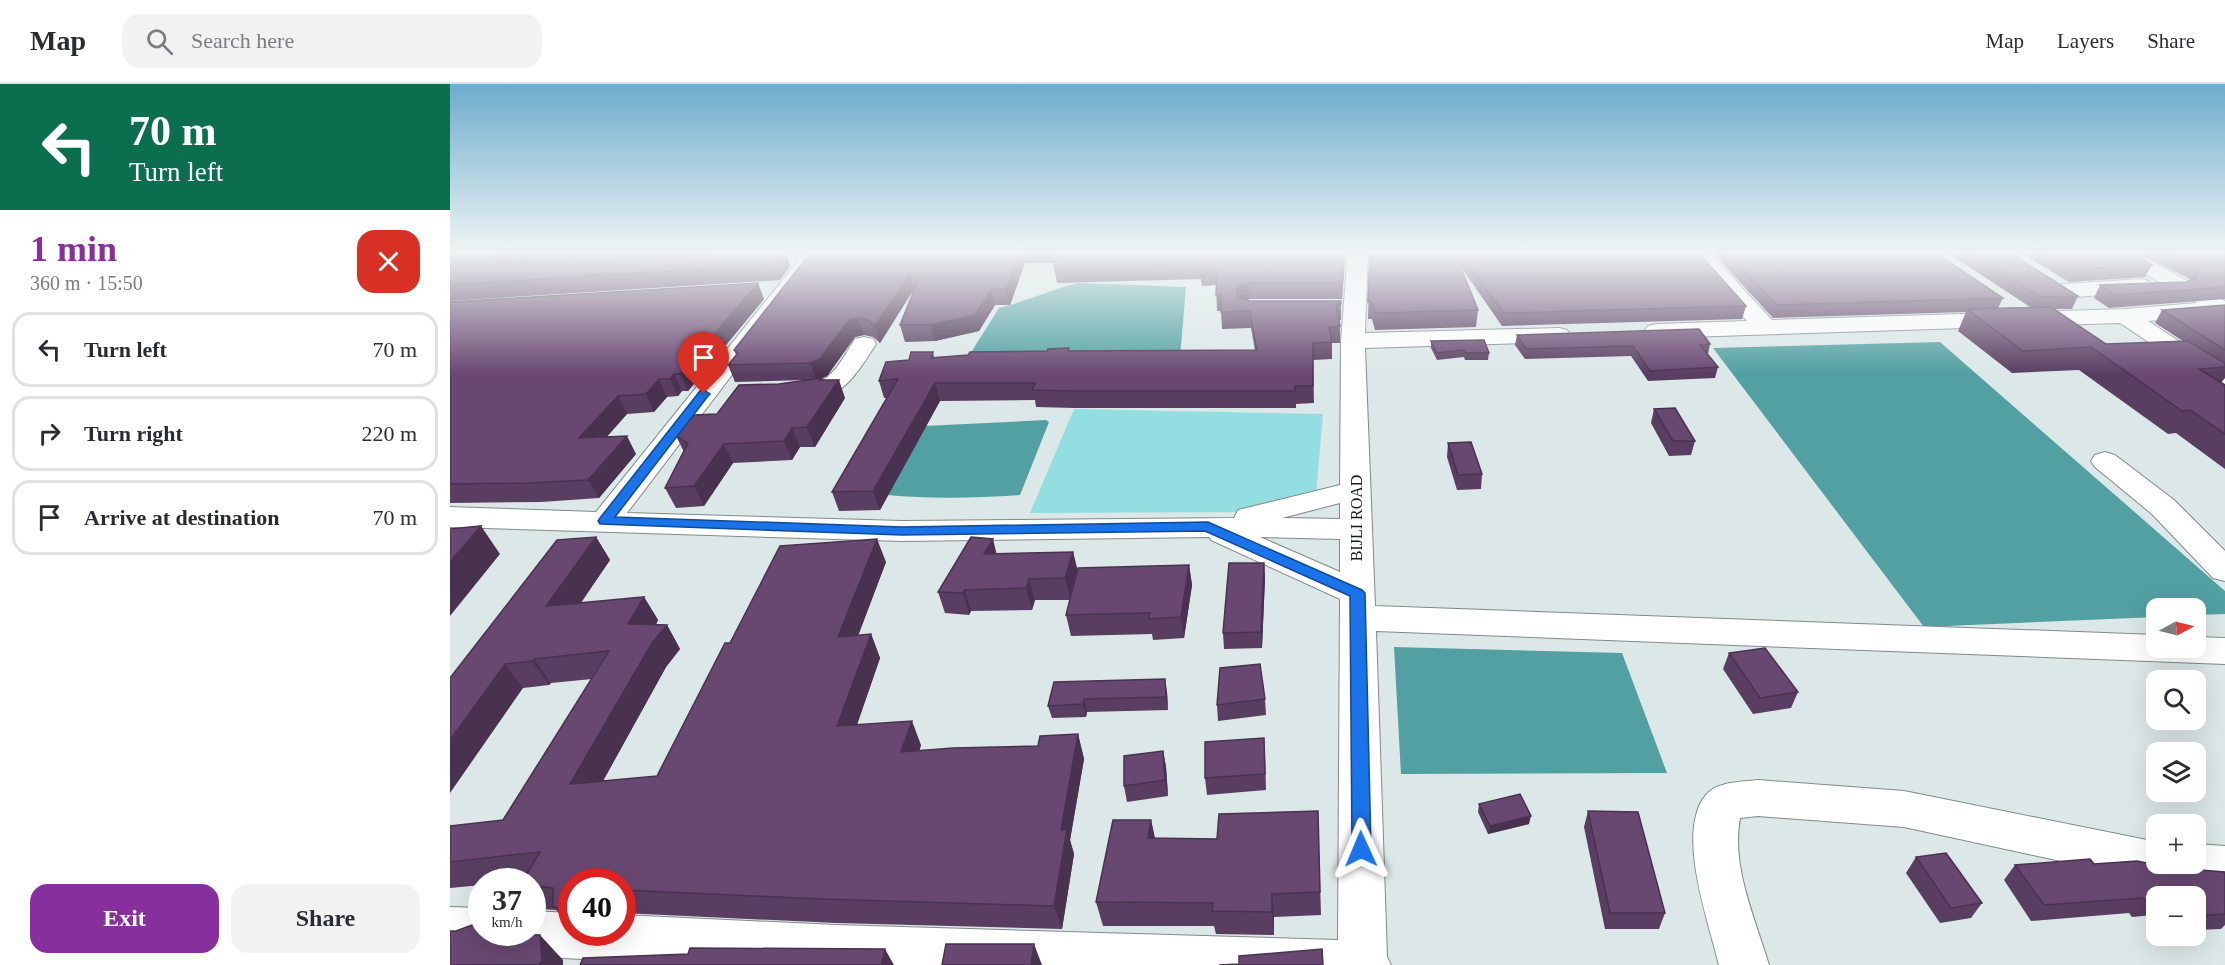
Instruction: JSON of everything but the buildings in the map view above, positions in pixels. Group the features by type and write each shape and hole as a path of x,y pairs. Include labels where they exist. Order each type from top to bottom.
{"street":[{"path":"558,548 592,520 704,394 773,292"},
{"name":"BIJLI ROAD","path":"1351,292 1347,319 1357,490 1364,965"},
{"path":"1734,292 1766,328"},
{"path":"2066,292 2115,317 2225,382"},
{"path":"2193,292 2224,308"},
{"path":"2002,301 2029,320"},
{"path":"1636,332 2115,317 2224,308"},
{"path":"1347,319 1577,334"},
{"path":"774,392 810,392 831,387 837,383 864,344"},
{"path":"704,394 740,393"},
{"path":"2105,461 2163,507 2225,570"},
{"path":"1208,527 1357,490"},
{"path":"450,517 902,531 1208,527 1356,529"},
{"path":"1208,527 1357,606 2225,651"},
{"path":"1744,965 1715,855 1714,839 1721,807 1730,801 1758,798 1904,809 2146,860"},
{"path":"2206,865 2225,866"},
{"path":"450,930 468,931"},
{"path":"546,935 833,957 1364,965"}],"shaded area":[{"path":"1049,292 1186,292 1180,357 965,362 999,308"},
{"path":"1940,342 2225,591 2225,614 2206,615 2206,598 2146,598 2146,617 1924,627 1713,348"},
{"path":"1074,409 1323,414 1316,495 1267,512 1030,513"},
{"path":"1046,420 1049,422 1020,495 953,498 887,495 924,426"},
{"path":"1394,647 1622,653 1667,773 1401,774"}],"route":[{"path":"704,394 605,521 902,531 1208,527 1357,593 1361,849"}]}
